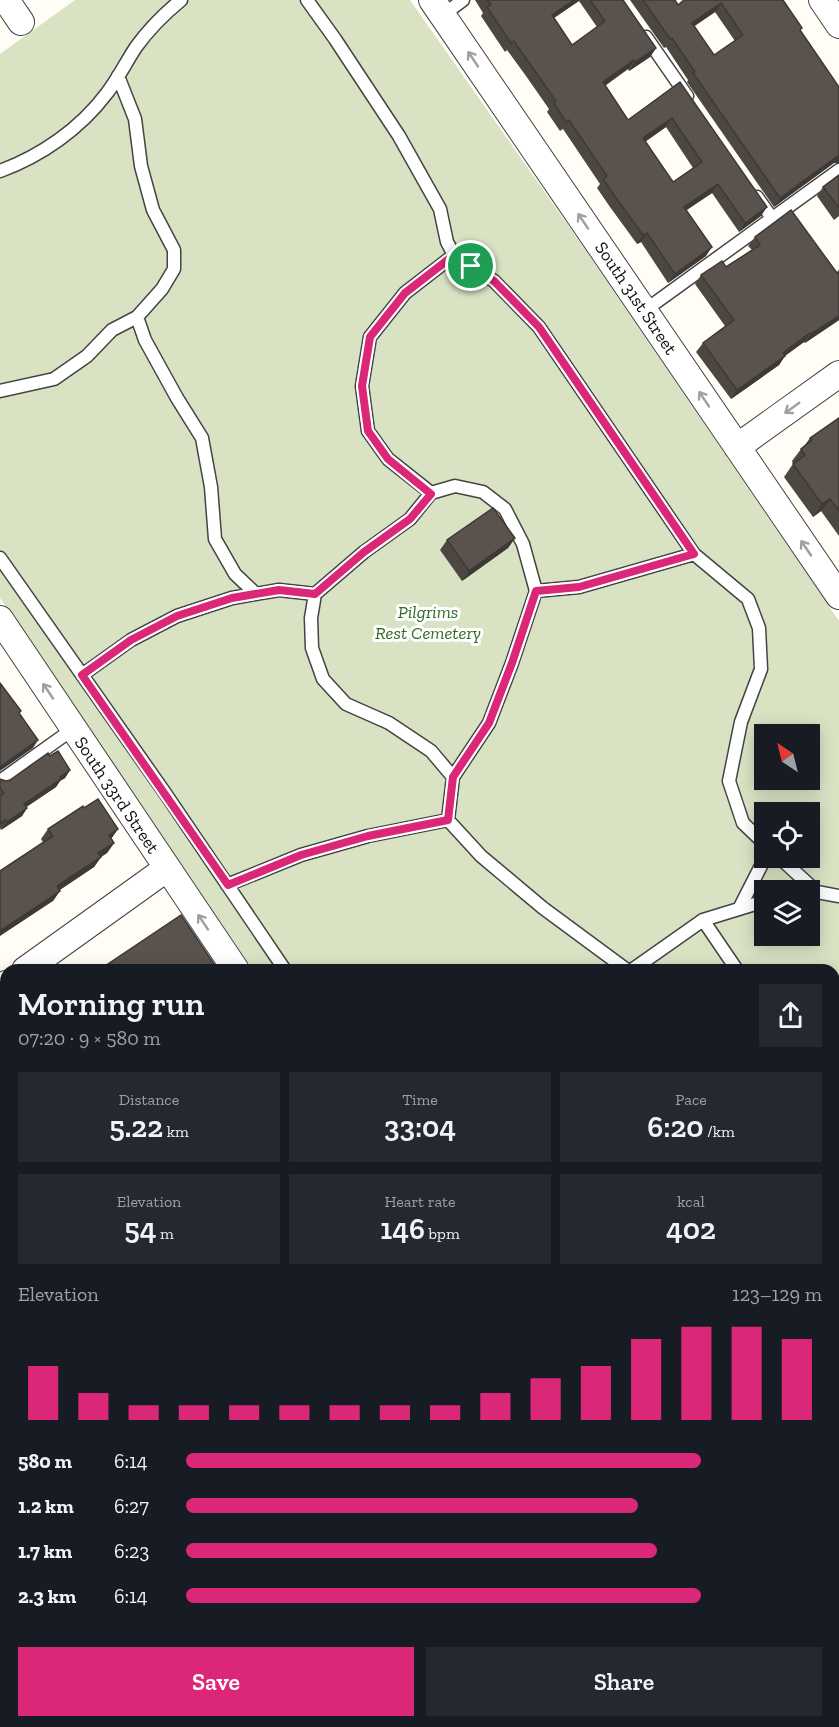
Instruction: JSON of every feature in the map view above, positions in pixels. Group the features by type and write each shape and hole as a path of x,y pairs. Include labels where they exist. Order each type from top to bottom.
{"street":[{"path":"6,0 21,22"},
{"path":"822,0 839,25"},
{"name":"South 31st Street","path":"437,8 737,447 836,586"},
{"path":"737,447 839,374"},
{"name":"South 33rd Street","path":"0,619 232,964"},
{"path":"33,964 166,868"}],"lane":[{"path":"0,171 26,162 69,133 106,94 137,46 163,15 181,0"},
{"path":"307,0 399,136 440,209 447,242 454,255 494,281 539,327 694,554 748,599 759,628 761,669 741,722 729,781 743,823 754,834"},
{"path":"437,8 463,0"},
{"path":"640,28 693,104"},
{"path":"0,390 54,379 87,356 112,330 137,317 162,289 174,269 174,250 153,210 141,166 135,119 118,76"},
{"path":"644,311 839,170"},
{"path":"752,189 772,218"},
{"path":"431,494 388,459 368,431 362,386 370,337 405,293 454,255"},
{"path":"137,317 145,340 202,438 211,487 215,540 235,574 256,594"},
{"path":"453,777 431,751 389,723 346,704 323,680 312,648 311,618 315,594 364,552 410,519 431,494 455,486 483,492 505,509 523,543 536,591 489,723 453,777 448,820 481,856 543,908 619,964"},
{"path":"536,591 579,587 694,554"},
{"path":"0,558 281,964"},
{"path":"82,675 131,640 177,616 232,598 279,590 315,594"},
{"path":"0,781 73,729"},
{"path":"228,885 301,855 368,836 448,820"},
{"path":"739,909 760,868"},
{"path":"789,868 801,880"},
{"path":"820,894 839,896"},
{"path":"641,964 703,920 754,904"},
{"path":"703,920 733,964"}],"green space":[{"name":"Pilgrims Rest Cemetery","path":"75,0 410,0 584,248 839,621 839,964 249,964 0,598 0,54"}],"building":[{"path":"487,0 574,0 552,15 572,45 605,21 590,0 623,0 656,48 603,82 628,120 680,82 767,207 745,223 718,184 684,207 712,247 675,274 647,233 643,235 603,179 607,176 569,120 566,122 554,103 556,101 514,41 511,43 487,7 491,5","holes":["672,118 702,162 673,182 643,138"]},
{"path":"643,0 675,0 678,5 684,0 783,0 802,28 800,30 839,87 839,155 780,198 693,73 695,72 672,38 670,39","holes":["721,3 743,35 714,55 692,23"]},
{"path":"839,175 839,208 823,187"},
{"path":"791,210 837,273 839,271 839,316 810,333 783,353 785,356 737,390 703,343 734,320 701,275 722,261 726,267 760,245 755,237"},
{"path":"839,418 839,511 830,499 822,504 793,464 805,455 801,449 812,440 810,438"},
{"path":"493,508 515,538 469,571 447,540"},
{"path":"0,683 21,711 19,713 38,740 0,767"},
{"path":"58,751 70,770 60,777 61,779 24,804 27,808 7,822 5,820 0,824 0,796 4,793 0,788 0,779 10,780 48,753 50,756"},
{"path":"98,799 118,829 109,835 114,843 98,853 101,857 57,886 60,891 0,931 0,871 53,836 48,829"},
{"path":"181,915 214,964 108,964"}],"route":[{"path":"454,255 471,266 494,281 539,327 694,554 579,587 536,591 489,723 453,777 448,820 368,836 301,855 228,885 82,675 131,640 177,616 232,598 279,590 315,594 364,552 410,519 431,494 388,459 368,431 362,386 370,337 405,293 454,255"}]}
